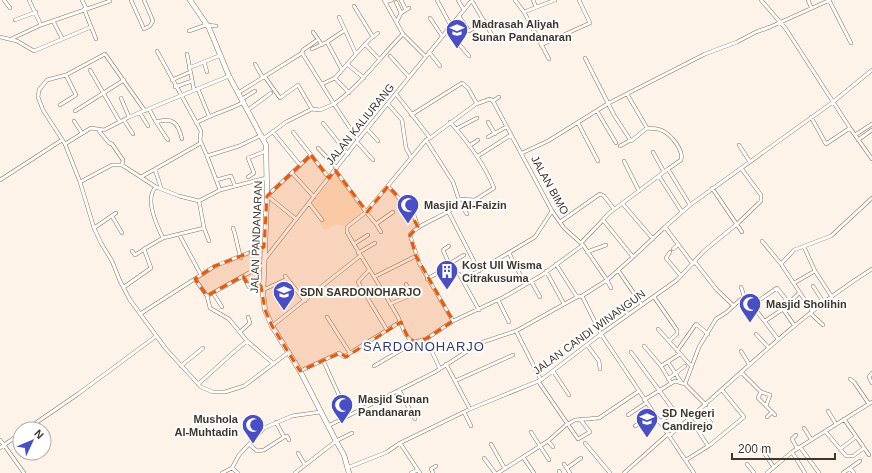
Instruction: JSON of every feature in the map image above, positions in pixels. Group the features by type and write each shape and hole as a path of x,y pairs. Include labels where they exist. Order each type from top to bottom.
{"main road":[{"name":"JALAN PANDANARAN","path":"190,0 206,25 221,55 229,76 262,137 267,151 266,178 269,197 263,263 264,310 272,326 300,371 320,412 336,440 348,471"}],"street":[{"path":"4,0 10,8"},
{"path":"29,0 41,25"},
{"path":"82,0 96,39"},
{"path":"11,39 41,25 110,0"},
{"path":"131,0 143,28 150,26 153,21 144,0"},
{"path":"392,0 385,1 403,34 425,56"},
{"path":"396,21 401,13 408,9 401,0"},
{"path":"437,0 450,26"},
{"path":"458,0 464,10"},
{"path":"472,0 495,40"},
{"name":"JALAN KALIURANG","path":"263,263 357,141 368,130 425,56 472,0"},
{"path":"515,0 524,12 549,59"},
{"path":"533,0 536,7"},
{"path":"524,12 555,0"},
{"path":"541,44 590,23 579,0"},
{"path":"761,1 766,0"},
{"path":"808,0 812,7"},
{"path":"522,153 548,141 609,103 705,54 829,0 851,43"},
{"path":"761,1 781,22 858,140 871,156"},
{"path":"396,2 401,13"},
{"path":"354,6 373,37"},
{"path":"15,20 36,12"},
{"path":"459,16 469,31 485,22"},
{"path":"339,17 356,54"},
{"path":"430,18 442,36"},
{"path":"53,21 62,38"},
{"path":"189,31 206,25 216,26"},
{"path":"0,37 11,39 34,50 91,27"},
{"path":"312,49 322,45 345,30"},
{"path":"447,30 469,56"},
{"path":"314,32 322,45"},
{"path":"322,84 335,78 356,54 378,33"},
{"path":"208,156 262,137 273,132 286,122 312,109 320,110 334,104 349,93 364,78 379,59 403,34"},
{"path":"238,92 302,53 302,50 316,41"},
{"path":"327,42 342,70"},
{"path":"366,44 379,59"},
{"path":"157,51 175,87 201,131 201,143 208,156 220,190"},
{"path":"429,52 440,66"},
{"path":"302,53 357,141 373,160"},
{"path":"145,111 105,54 66,74 47,80 43,83 39,90 38,97 43,110 65,144 80,182 94,228 112,261 120,281 155,337 198,384 213,392 235,390 258,376 289,352"},
{"path":"187,54 194,90"},
{"path":"190,68 221,55"},
{"path":"390,56 409,77"},
{"path":"585,58 629,141"},
{"path":"204,62 207,72"},
{"path":"255,64 280,98 298,86 312,109"},
{"path":"347,64 364,78"},
{"path":"90,70 120,122"},
{"path":"328,426 440,369 480,343 516,331 577,297 582,296 607,280 690,205 833,102 872,70"},
{"path":"172,80 190,72"},
{"path":"60,105 76,95 66,74"},
{"path":"99,131 129,117 229,76"},
{"path":"335,78 349,93"},
{"path":"76,111 103,92 124,80"},
{"path":"175,87 192,81"},
{"path":"411,114 462,84 468,88 478,104"},
{"path":"198,89 206,103 209,116"},
{"path":"196,122 223,112 243,101 255,91"},
{"path":"248,110 271,94"},
{"path":"396,94 430,138"},
{"path":"626,94 647,128"},
{"path":"415,342 408,338 390,304 359,254 347,232 347,227 366,212 426,140 478,104 490,99 493,101 499,97"},
{"path":"121,98 129,117"},
{"name":"JALAN BIMO","path":"493,101 552,211 573,237 582,244 611,288"},
{"path":"388,104 402,120 406,148 411,158"},
{"path":"149,109 168,140"},
{"path":"596,111 616,143"},
{"path":"140,113 148,126"},
{"path":"811,117 826,144 850,128"},
{"path":"456,129 477,118"},
{"path":"156,122 167,119 171,120 180,132 182,139"},
{"path":"124,120 133,134"},
{"path":"74,121 82,133"},
{"path":"450,122 478,156 494,188 475,200 459,200 448,211 418,227 410,235 416,256 427,279 453,321"},
{"path":"488,122 495,134"},
{"path":"578,123 598,161"},
{"path":"323,124 348,154"},
{"path":"855,135 872,124"},
{"path":"488,137 506,127"},
{"path":"65,144 91,128 99,131 109,143 112,144 123,160 122,165"},
{"path":"374,366 415,342 426,339 453,321 498,300 546,271 582,244 614,209 681,160 682,155 666,133 657,129 647,128 633,141 629,141 620,146"},
{"path":"368,130 378,141"},
{"path":"858,140 872,130"},
{"path":"273,132 300,165"},
{"path":"293,132 329,178"},
{"path":"478,156 511,135"},
{"path":"0,180 62,140"},
{"path":"426,140 453,182 459,200 467,214"},
{"path":"469,146 478,140"},
{"path":"112,144 116,142"},
{"path":"141,177 201,143"},
{"path":"739,145 750,162"},
{"path":"318,148 336,169 381,232"},
{"path":"248,177 254,173 248,158 267,151"},
{"path":"653,152 664,172"},
{"path":"296,219 269,197 311,155"},
{"path":"624,161 639,191"},
{"path":"80,182 112,165 122,165 156,186 179,196 200,201 220,190 266,178"},
{"name":"JALAN CANDI WINANGUN","path":"348,471 387,452 400,443 470,409 539,380 654,297 681,276 704,251 737,224 761,201 761,197 741,168"},
{"path":"155,169 161,188"},
{"path":"668,170 690,205"},
{"path":"292,173 314,197"},
{"path":"216,180 231,176 235,186"},
{"path":"659,176 682,212"},
{"path":"156,186 152,190 151,203 163,238"},
{"path":"388,186 414,215 418,227"},
{"path":"712,188 742,232"},
{"path":"560,222 600,194 604,196 614,209"},
{"path":"781,264 791,253 804,246 831,236 872,198"},
{"path":"200,201 204,228 209,241"},
{"path":"309,203 322,220"},
{"path":"622,203 653,239"},
{"path":"448,211 479,270"},
{"path":"463,280 537,235 552,211"},
{"path":"376,224 393,212"},
{"path":"94,228 116,213"},
{"path":"112,216 122,233"},
{"path":"603,220 634,257"},
{"path":"665,227 678,245 717,290 734,306"},
{"path":"132,251 135,255 163,238 204,228"},
{"path":"233,228 238,242 236,247 241,258"},
{"path":"179,234 201,275"},
{"path":"354,244 368,235"},
{"path":"762,241 781,264 811,312 823,325"},
{"path":"272,326 305,301 359,254 375,243"},
{"path":"587,252 606,245"},
{"path":"678,245 666,258 681,276"},
{"path":"449,246 443,250 453,272 459,274 479,310"},
{"path":"804,246 815,271 832,297"},
{"path":"140,314 215,266 241,258 264,248"},
{"path":"124,287 151,268 143,250"},
{"path":"509,253 525,284"},
{"path":"427,279 464,255"},
{"path":"374,277 416,256"},
{"path":"207,296 263,263"},
{"path":"556,264 577,297"},
{"path":"624,473 706,405 768,347 811,312 872,269"},
{"path":"369,270 358,282 387,330"},
{"path":"618,270 642,305"},
{"path":"546,271 564,304"},
{"path":"794,283 815,271"},
{"path":"243,276 249,287 252,285 256,289 286,278 305,301"},
{"path":"196,279 207,296 210,308 229,319 247,341 274,364"},
{"path":"531,281 540,297"},
{"path":"390,304 411,295 406,284"},
{"path":"813,286 824,303"},
{"path":"741,287 744,299 752,305 778,339"},
{"path":"752,305 777,288 789,303"},
{"path":"214,293 222,307"},
{"path":"765,321 783,309 799,293"},
{"path":"582,296 601,334 694,473"},
{"path":"654,297 677,330 677,334 669,341"},
{"path":"685,384 700,347 716,319 741,299 744,299"},
{"path":"498,300 509,322"},
{"path":"624,309 628,315"},
{"path":"783,309 794,326"},
{"path":"240,332 250,323 248,317"},
{"path":"327,317 350,353"},
{"path":"300,371 339,353 346,357 400,322"},
{"path":"677,351 696,324 708,334"},
{"path":"658,329 692,367"},
{"path":"516,331 539,380 578,439 590,432 580,419"},
{"path":"756,334 768,347"},
{"path":"39,421 155,337"},
{"path":"426,339 440,369"},
{"path":"198,384 216,369 223,360 247,341"},
{"path":"587,345 600,361 600,369"},
{"path":"644,346 661,366 671,383"},
{"path":"181,366 202,348"},
{"path":"742,351 749,364"},
{"path":"631,352 675,412 659,422"},
{"path":"661,366 680,354"},
{"path":"455,381 513,355"},
{"path":"323,360 348,415"},
{"path":"668,362 680,382"},
{"path":"446,364 470,409"},
{"path":"668,378 676,374 685,366"},
{"path":"553,371 568,395"},
{"path":"741,372 761,392 770,395 766,406"},
{"path":"872,373 869,377 872,383"},
{"path":"767,473 773,466 811,439 871,404 854,382 850,380"},
{"path":"628,416 658,390 671,383 680,382 685,384 706,405"},
{"path":"399,390 415,419"},
{"path":"686,460 708,446 744,417 722,390"},
{"path":"491,444 502,471 540,446 560,429 580,419 599,418 639,391"},
{"path":"761,392 758,398 775,415"},
{"path":"700,409 711,423"},
{"path":"828,411 836,424"},
{"path":"222,473 232,468 239,455 264,428 292,416 320,412"},
{"path":"464,412 472,426"},
{"path":"767,417 772,412"},
{"path":"635,426 654,414"},
{"path":"690,418 708,446"},
{"path":"844,419 869,455"},
{"path":"276,422 284,437 286,436 289,440"},
{"path":"804,428 811,439"},
{"path":"825,431 846,455 852,456 864,448"},
{"path":"531,432 549,460"},
{"path":"295,473 336,440 352,433"},
{"path":"796,436 792,439 819,473"},
{"path":"249,444 257,451 263,450 284,437"},
{"path":"840,449 856,437"},
{"path":"0,440 24,473"},
{"path":"0,448 12,440"},
{"path":"548,440 553,447"},
{"path":"400,443 420,473"},
{"path":"585,443 610,473"},
{"path":"762,450 773,466"},
{"path":"298,452 305,465"},
{"path":"792,452 805,473"},
{"path":"523,457 534,473"},
{"path":"484,458 495,473"},
{"path":"570,473 566,466 581,458"},
{"path":"843,473 860,461"},
{"path":"747,464 754,473"},
{"path":"433,473 432,469 436,466"},
{"path":"232,468 238,473"},
{"path":"850,468 854,473"},
{"path":"411,473 418,470"}],"highlighted area":[{"path":"311,155 329,178 335,170 367,212 388,186 406,205 418,227 410,235 416,256 453,321 426,339 415,342 408,338 401,322 346,357 340,353 300,371 272,326 265,310 261,286 256,289 253,285 249,287 243,276 207,296 195,279 215,266 264,247 267,196"}],"shaded area":[{"path":"336,174 363,209 357,216 343,226 338,224 324,230 320,223 323,221 311,204"}],"place":[{"name":"Madrasah Aliyah Sunan Pandanaran","path":"457,50"},
{"name":"Masjid Al-Faizin","path":"408,224"},
{"name":"Kost UII Wisma Citrakusuma","path":"447,290"},
{"name":"SDN SARDONOHARJO","path":"284,312"},
{"name":"Masjid Sholihin","path":"750,324"},
{"name":"Masjid Sunan Pandanaran","path":"342,424"},
{"name":"SD Negeri Candirejo","path":"647,438"},
{"name":"Mushola Al-Muhtadin","path":"253,444"}],"district":[{"name":"SARDONOHARJO","path":"424,346"}]}
